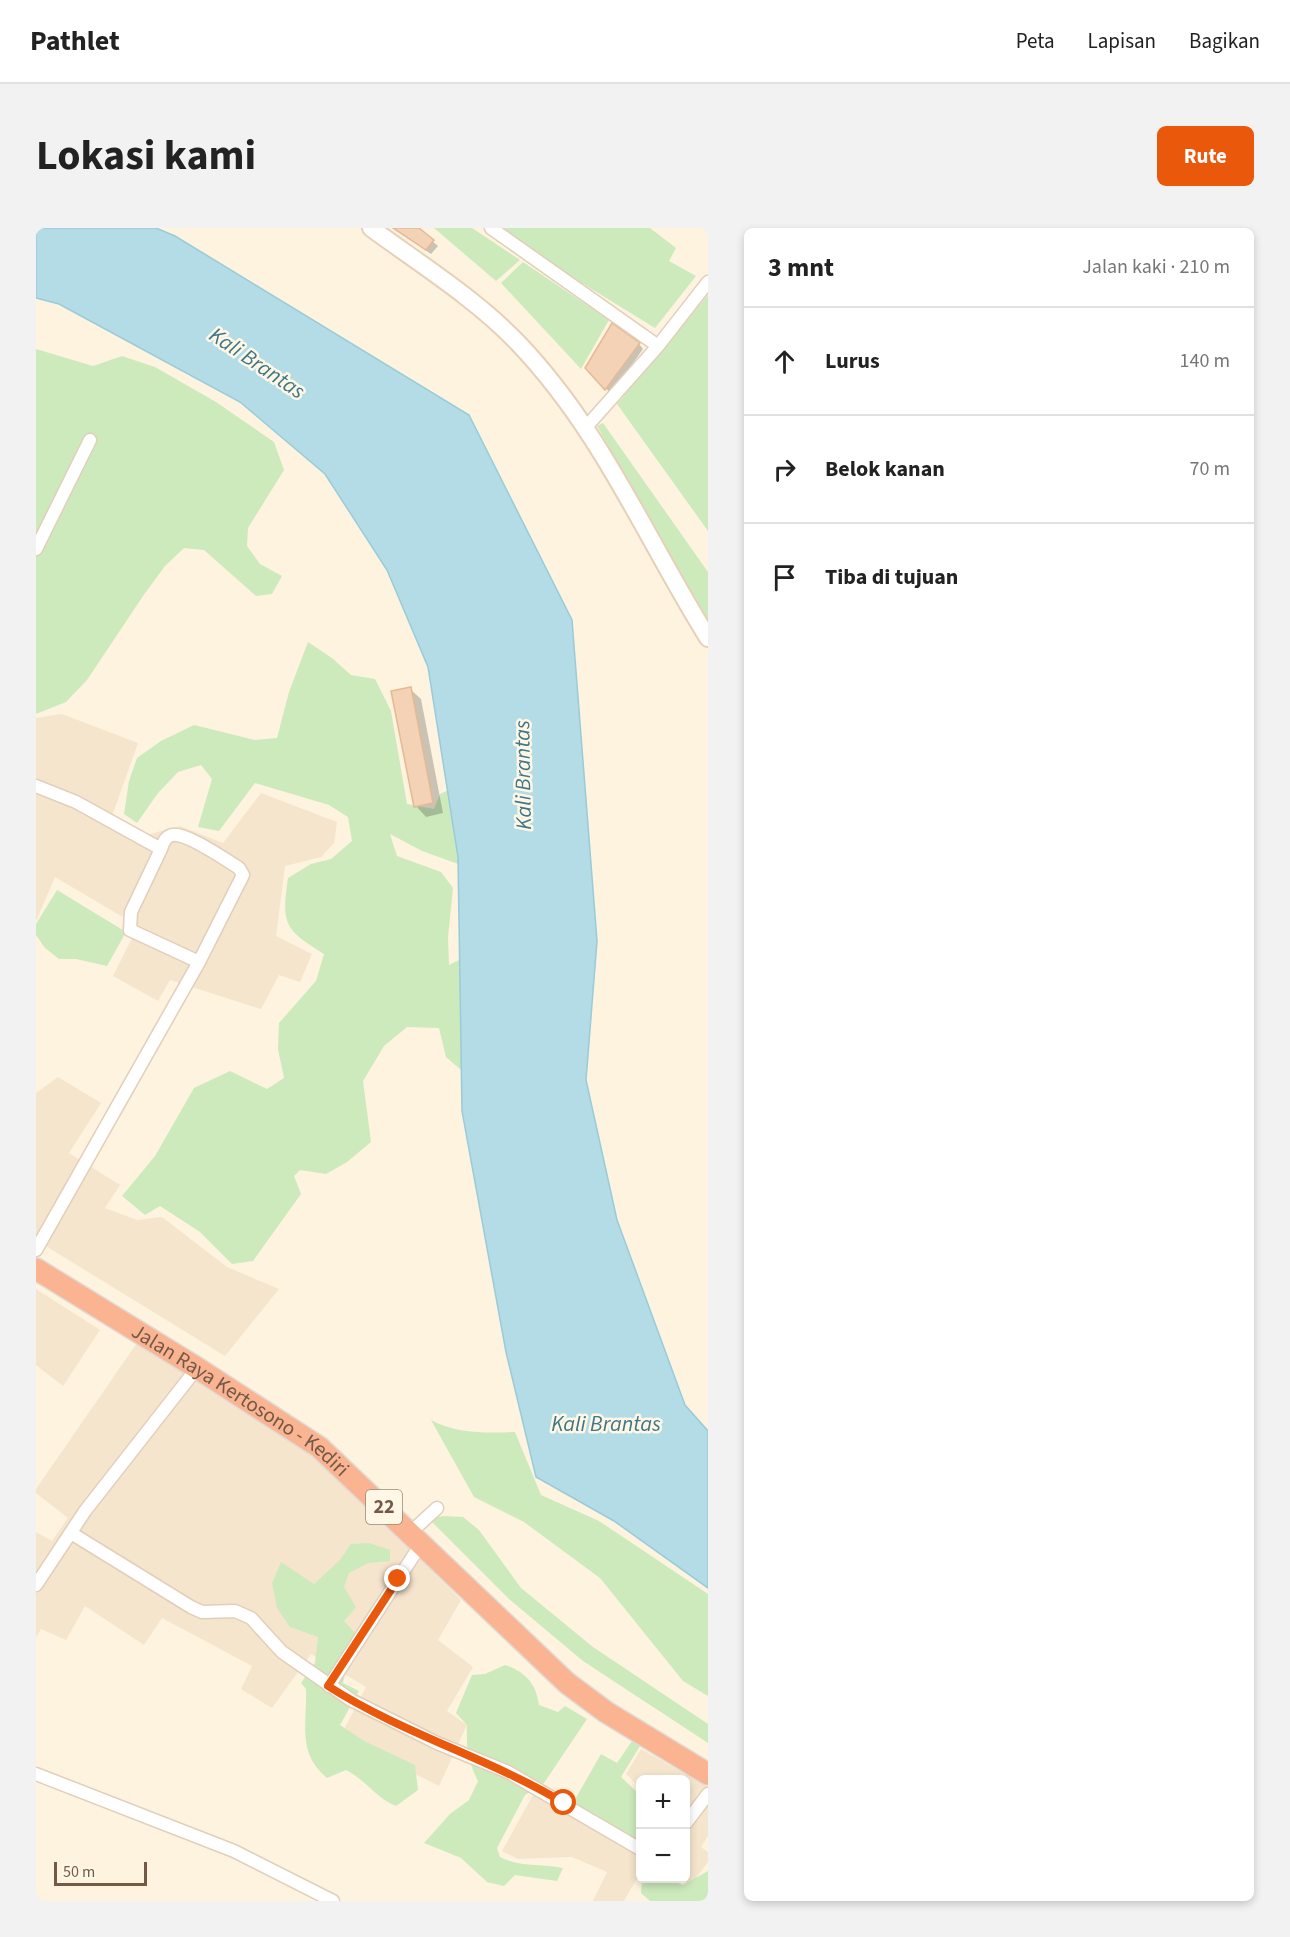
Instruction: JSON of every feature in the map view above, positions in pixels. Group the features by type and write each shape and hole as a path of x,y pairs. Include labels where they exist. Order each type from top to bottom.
{"highway":[{"name":"Jalan Raya Kertosono - Kediri","path":"36,1269 197,1368 319,1447 567,1683 606,1712 708,1774"}],"main road":[{"path":"371,228 495,321 550,379 596,417 630,497 708,638"}],"street":[{"path":"491,228 658,346"},
{"path":"596,417 658,346 708,282"},
{"path":"38,541 90,440"},
{"path":"36,786 76,802 160,849"},
{"path":"36,1250 199,962 243,874 239,868 185,837 173,835 166,838 130,912 130,930 199,962"},
{"path":"36,1585 85,1511 197,1368"},
{"path":"328,1686 416,1538 437,1508"},
{"path":"71,1533 191,1607 202,1612 235,1611 251,1618 282,1652 328,1686 371,1712 508,1772 636,1847"},
{"path":"36,1774 155,1818 234,1851 333,1901"},
{"path":"690,1818 708,1794"}],"shaded area":[{"path":"62,714 138,743 111,819 146,835 180,826 223,843 261,793 337,822 334,843 321,857 285,866 276,936 312,954 300,982 279,975 261,1009 170,980 158,1001 113,976 138,926 55,877 36,921 36,718"},
{"path":"58,1077 101,1103 69,1153 120,1185 105,1208 137,1220 162,1217 227,1267 279,1289 225,1356 36,1240 36,1093"},
{"path":"36,1289 100,1330 63,1386 36,1365"},
{"path":"139,1340 281,1430 356,1495 461,1600 438,1640 473,1667 447,1711 467,1725 439,1786 340,1737 366,1687 311,1654 272,1708 241,1689 252,1666 162,1618 144,1645 85,1606 66,1640 41,1629 36,1637 36,1532 52,1541 68,1518 36,1493 36,1489"},
{"path":"641,1749 687,1775 636,1775 636,1784 626,1774"},
{"path":"690,1777 708,1787 708,1836 701,1847 708,1852 708,1862 691,1885 687,1883 690,1883"},
{"path":"534,1793 636,1850 636,1880 624,1901 593,1901 607,1872 572,1857 518,1859 502,1851"}],"green space":[{"path":"434,228 472,228 520,260 496,281"},
{"path":"504,228 650,228 676,248 669,261 696,276 655,328 533,253"},
{"path":"523,262 609,320 581,369 501,283"},
{"path":"708,295 708,531 617,404"},
{"path":"36,349 93,366 122,356 155,367 216,402 274,442 284,470 248,528 247,546 260,564 282,576 272,594 256,596 204,550 184,548 165,566 87,680 66,702 36,714"},
{"path":"603,423 708,572 708,620 597,426"},
{"path":"308,642 332,658 351,675 375,679 391,711 407,804 434,809 440,794 464,783 475,870 422,851 390,834 397,856 441,872 453,888 448,937 449,965 479,950 468,1076 446,1057 439,1028 407,1027 384,1046 363,1081 371,1142 347,1162 326,1174 300,1170 294,1176 301,1194 253,1261 232,1264 200,1232 160,1206 145,1215 122,1196 155,1156 194,1088 230,1071 267,1089 284,1078 278,1049 279,1023 316,981 324,954 301,939 289,925 285,906 288,878 311,864 331,859 352,841 348,817 329,805 255,783 219,831 198,827 212,779 201,765 178,772 158,793 137,823 124,814 129,781 137,758 161,741 194,725 255,740 277,738 289,692"},
{"path":"57,890 126,932 107,966 76,959 59,959 45,948 36,935 36,924"},
{"path":"431,1420 461,1430 515,1432 541,1495 599,1521 708,1594 708,1696 683,1681 600,1578 524,1522 474,1497"},
{"path":"443,1516 463,1517 479,1530 521,1588 593,1647 708,1724 708,1743 583,1661 509,1599 429,1519"},
{"path":"369,1543 390,1550 390,1561 368,1563 349,1573 344,1587 356,1607 344,1621 355,1633 343,1683 359,1691 340,1725 364,1741 415,1765 418,1790 396,1806 383,1799 346,1770 327,1778 311,1759 307,1748 305,1726 306,1689 301,1683 315,1663 318,1637 290,1627 277,1608 272,1583 281,1562 314,1584 340,1560 351,1544"},
{"path":"505,1665 528,1679 535,1690 539,1705 558,1712 565,1706 587,1719 544,1783 525,1795 497,1848 500,1857 508,1860 563,1868 557,1881 515,1875 504,1886 487,1882 461,1858 424,1843 450,1814 469,1800 478,1781 468,1754 467,1725 456,1713 472,1675 485,1674"},
{"path":"632,1741 640,1746 621,1777 636,1791 636,1840 573,1803 601,1754 617,1763"},
{"path":"708,1871 708,1901 650,1901 641,1893 642,1883 683,1885"}],"water":[{"name":"Kali Brantas","path":"36,228 156,228 175,236 469,415 572,620 597,941 586,1080 617,1220 685,1405 708,1431 708,1588 614,1521 536,1477 506,1352 462,1111 458,857 428,667 387,570 325,474 240,402 59,304 36,298"}],"building":[{"path":"393,228 419,228 434,240 426,250"},
{"path":"612,323 640,343 605,390 585,368"},
{"path":"411,687 433,803 414,807 391,691"}],"route":[{"path":"398,1579 328,1686 371,1712 437,1743 508,1772 564,1803"}]}
